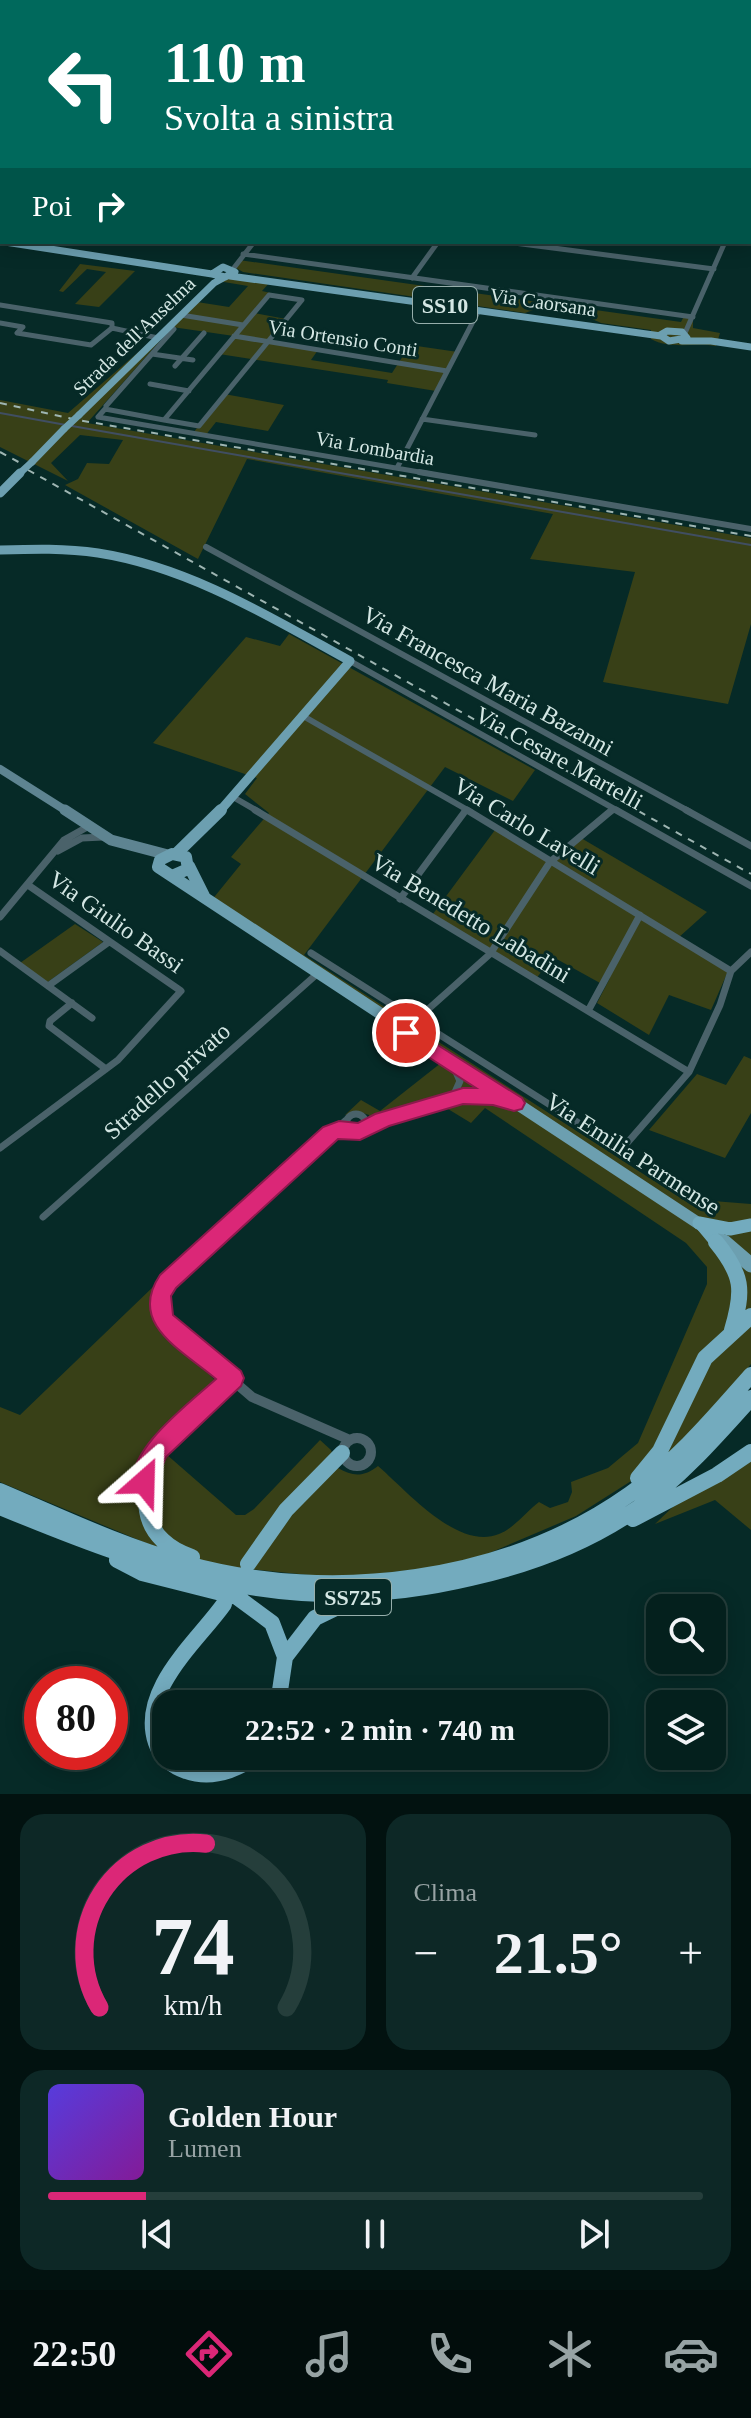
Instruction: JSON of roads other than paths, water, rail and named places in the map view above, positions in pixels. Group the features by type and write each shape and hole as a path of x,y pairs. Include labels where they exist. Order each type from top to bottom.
{"highway":[{"path":"705,1228 730,1229 751,1225"},
{"path":"705,1228 733,1260 745,1280 745,1296 732,1332"},
{"path":"585,1530 648,1469 676,1425 707,1355 751,1316"},
{"name":"SS725","path":"683,1461 751,1375"},
{"path":"232,1378 158,1449 147,1467 144,1505 158,1538 181,1554 277,1580"},
{"name":"SS725","path":"0,1491 144,1551 217,1571 277,1580 337,1584 440,1572 497,1558 585,1530 637,1508 751,1398"},
{"path":"248,1564 286,1510 345,1451"},
{"path":"585,1530 629,1521 717,1475 751,1452"},
{"name":"SS725","path":"0,1507 67,1536 183,1574 272,1594 337,1598 444,1587 549,1556 585,1530"},
{"path":"67,1536 142,1573 237,1597 272,1623 285,1657"},
{"path":"280,1690 285,1657 315,1618 341,1604 368,1595"},
{"path":"159,1690 162,1682 205,1633 224,1604"},
{"path":"179,1770 199,1779 225,1777 240,1770"}],"main road":[{"name":"SS10","path":"21,244 216,274 232,271"},
{"name":"SS10","path":"42,244 216,274"},
{"name":"Strada dell'Anselma","path":"0,493 181,315 216,274 232,271"},
{"name":"Via Caorsana","path":"232,271 479,310 665,333"},
{"name":"Via Caorsana","path":"232,271 665,333"},
{"path":"665,333 670,342 684,336 750,348"},
{"path":"3,549 97,554 174,571 216,588 350,661 212,821 192,848 189,863 182,873 172,876"},
{"path":"0,769 105,837 129,847 158,867 160,860 172,854 212,821"},
{"path":"129,847 172,854 189,863"},
{"name":"Via Emilia Parmense","path":"189,863 207,900"},
{"name":"Via Emilia Parmense","path":"158,867 705,1228 751,1265"},
{"path":"705,1228 751,1255"}],"street":[{"path":"232,271 252,244"},
{"path":"412,278 437,244"},
{"path":"531,244 714,269"},
{"path":"684,336 724,244"},
{"path":"243,254 693,317"},
{"path":"164,420 269,295 302,300 267,342"},
{"path":"0,305 112,323 112,328"},
{"path":"397,468 479,310"},
{"path":"181,315 243,325"},
{"path":"0,323 23,327 17,333 91,345 112,328"},
{"path":"665,333 689,324"},
{"path":"112,328 158,338"},
{"path":"106,406 174,329"},
{"path":"175,366 204,333"},
{"name":"Via Ortensio Conti","path":"234,336 447,371"},
{"name":"Via Lombardia","path":"267,342 199,426 105,409 98,417 751,529"},
{"path":"152,354 193,360"},
{"path":"150,384 189,391"},
{"path":"422,419 535,435"},
{"name":"Via Francesca Maria Bazanni","path":"206,547 751,846"},
{"name":"Via Cesare Martelli","path":"350,661 751,886"},
{"name":"Via Carlo Lavelli","path":"303,716 466,810 731,971"},
{"name":"Via Benedetto Labadini","path":"233,797 689,1072"},
{"path":"416,1020 490,954 550,862 614,809"},
{"path":"400,899 466,810"},
{"path":"69,814 76,820 73,833"},
{"path":"1,914 73,833 89,826"},
{"path":"53,854 82,838 105,837"},
{"name":"Via Giulio Bassi","path":"28,885 181,991 118,1060 106,1069"},
{"path":"588,1011 640,915"},
{"path":"48,986 109,942"},
{"path":"0,951 92,1018"},
{"path":"689,1072 720,1005 731,971 751,952"},
{"name":"Via Emilia Parmense","path":"311,953 621,1150 689,1072"},
{"name":"Stradello privato","path":"43,1217 317,974"},
{"path":"0,1148 106,1069 49,1026 50,1021 72,1003"},
{"path":"452,1063 460,1081 452,1099"},
{"path":"495,1091 506,1077"},
{"path":"345,1451 330,1433 252,1397 164,1321 159,1307 160,1294 168,1282 331,1133 346,1125 353,1115 365,1122 452,1099 484,1096 514,1103"},
{"path":"346,1125 360,1131 365,1122"}],"waterway":[{"path":"0,413 66,425"},
{"path":"72,426 751,545"}],"railway":[{"path":"0,403 78,420 751,536"},
{"path":"0,452 24,465"},
{"path":"28,470 751,874"}]}
